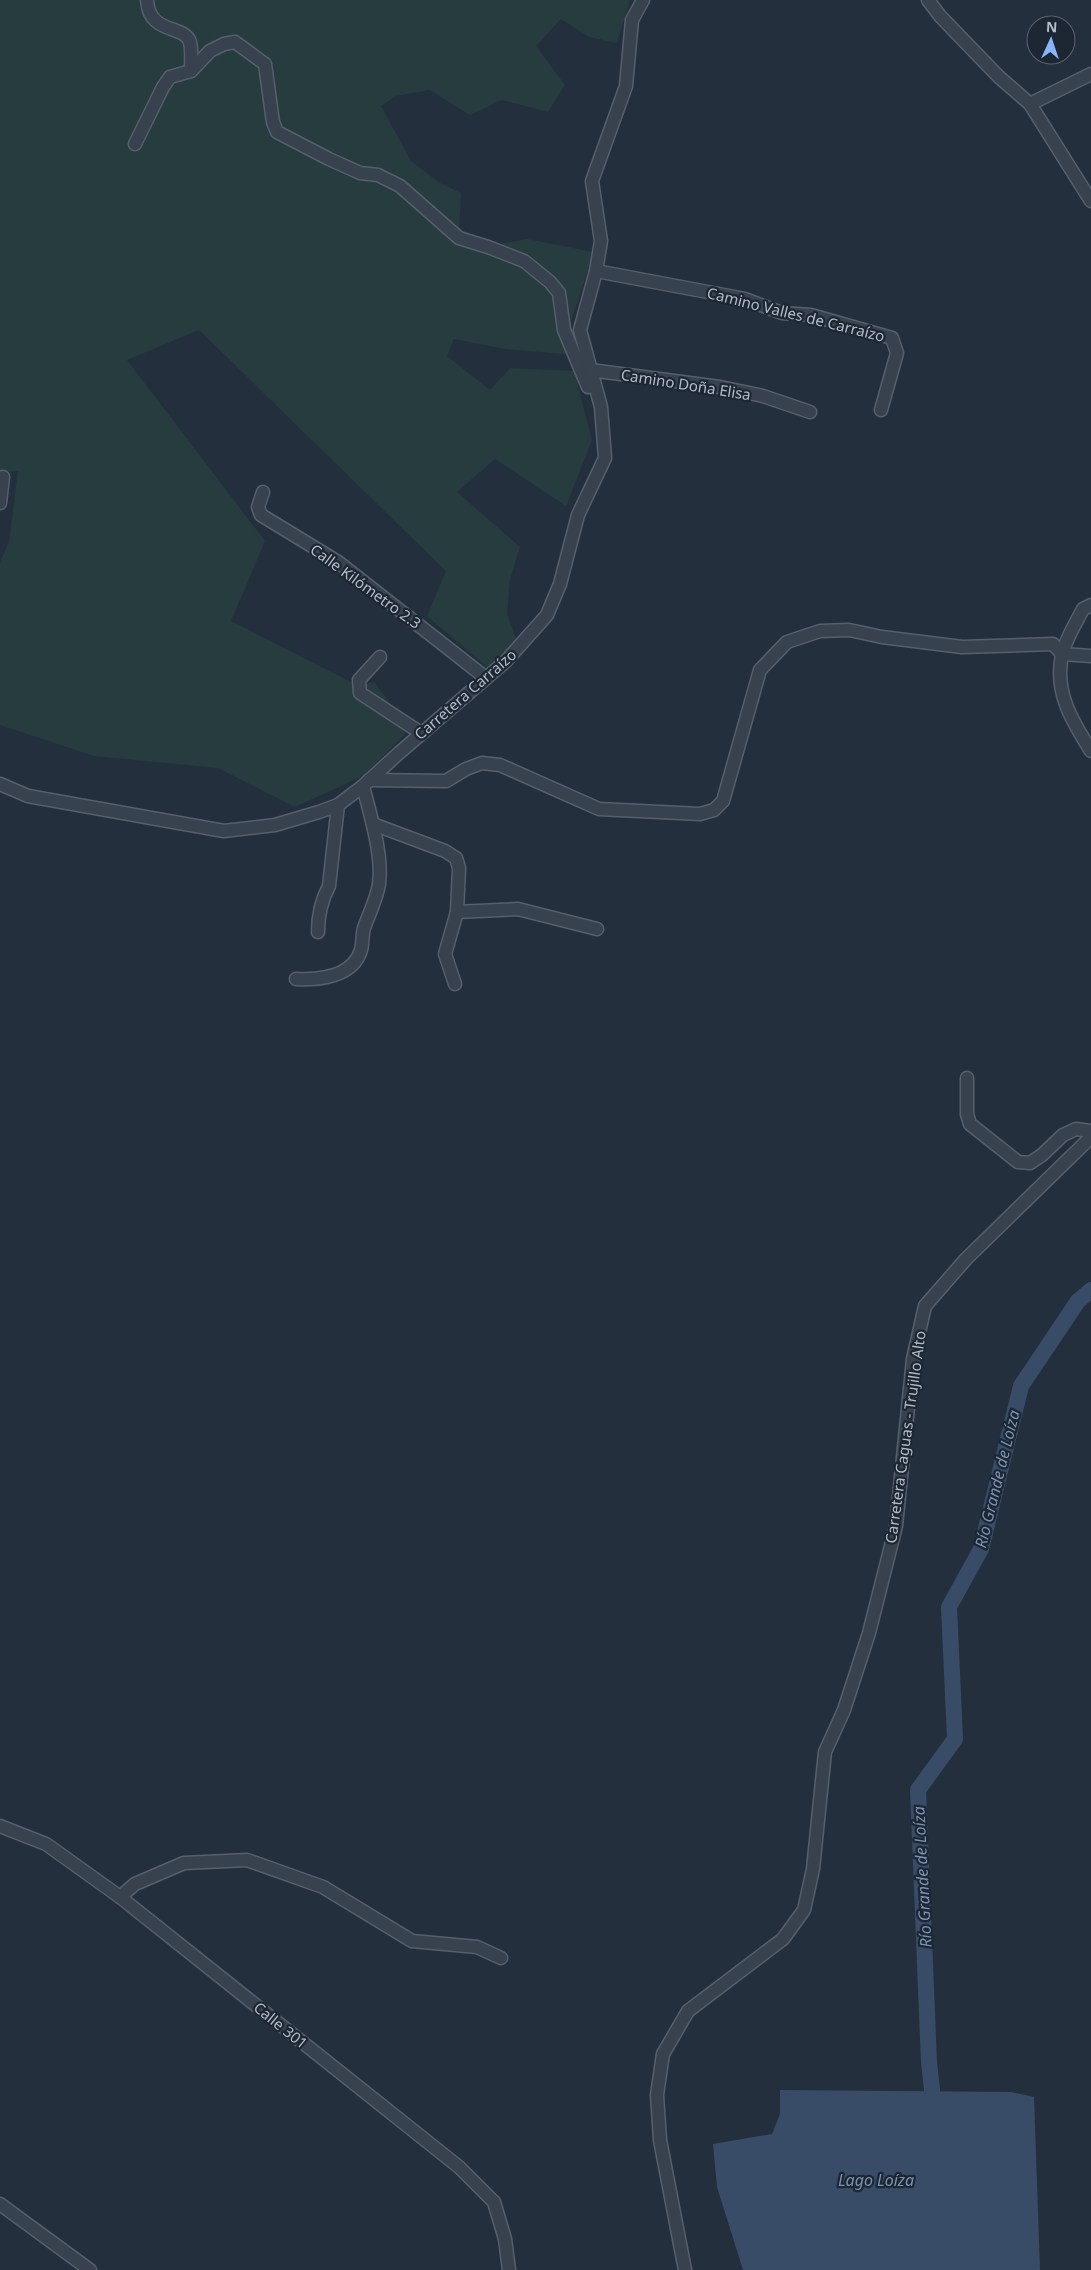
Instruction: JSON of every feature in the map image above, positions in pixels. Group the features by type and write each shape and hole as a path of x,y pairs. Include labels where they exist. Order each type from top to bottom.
{"street":[{"path":"147,0 148,11 159,25 184,34 190,42 191,71"},
{"name":"Carretera Carraízo","path":"0,784 28,796 224,831 275,825 338,805 366,783 421,733 506,661 547,615 560,584 578,515 605,458 601,407 580,330 596,271 601,241 592,181 626,86 632,20 643,0"},
{"path":"928,0 940,16 999,77 1030,104 1091,201"},
{"path":"135,144 162,87 170,77 191,71 210,51 224,44 235,42 265,64 273,122 277,132 360,173 378,175 400,186 459,238 488,246 524,261 550,282 559,293 564,330 586,382 603,433"},
{"path":"1030,104 1091,74"},
{"name":"Camino Valles de Carraízo","path":"596,271 745,299 782,313 811,316 892,338 897,353 881,410"},
{"name":"Camino Doña Elisa","path":"590,370 720,387 763,396 810,412"},
{"path":"0,503 3,477"},
{"name":"Calle Kilómetro 2.3","path":"263,492 258,506 261,515 338,562 486,678"},
{"path":"1091,605 1083,609 1062,654 1061,684 1069,716 1091,751"},
{"path":"301,980 333,977 356,961 361,950 363,932 379,885 380,869 366,783 446,781 466,769 482,763 500,765 599,809 700,814 714,810 724,800 760,670 787,642 820,630 850,630 882,637 962,647 1053,644 1062,654 1091,656"},
{"path":"380,657 360,680 360,693 421,733"},
{"path":"318,932 318,915 329,886 338,805"},
{"path":"373,824 445,851 456,858 459,868 457,912 445,954 455,984"},
{"path":"457,912 518,909 597,929"},
{"path":"967,1078 967,1114 970,1124 1018,1162 1030,1163 1063,1136 1076,1130 1091,1131"},
{"name":"Carretera Caguas - Trujillo Alto","path":"685,2270 660,2140 657,2095 663,2054 688,2011 783,1939 804,1910 813,1869 825,1752 844,1710 866,1642 896,1526 912,1359 925,1306 966,1258 1091,1137"},
{"name":"Calle 301","path":"0,1826 46,1844 120,1897 459,2167 494,2202 505,2238 509,2270"},
{"path":"120,1897 135,1884 184,1863 247,1860 323,1887 412,1941 477,1947 501,1958"},
{"path":"0,2204 90,2270"}],"green space":[{"path":"0,0 630,0 617,43 589,37 561,19 536,46 565,85 548,112 502,100 470,115 430,90 396,96 381,106 411,161 440,183 461,193 459,233 477,248 527,239 594,252 571,321 576,355 505,349 454,339 447,356 490,390 510,368 574,371 592,440 566,506 495,459 457,492 520,547 510,579 507,614 517,641 491,670 427,616 446,571 199,330 127,360 265,541 231,621 359,686 374,682 397,712 405,734 363,776 295,807 218,768 94,756 0,725 0,562 9,542 18,471 0,472"}],"water":[{"name":"Lago Loíza","path":"780,2090 1011,2092 1034,2097 1040,2270 743,2270 717,2187 713,2144 772,2134 780,2114"}],"waterway":[{"name":"Río Grande de Loíza","path":"931,2112 932,2090 929,2062 918,1790 955,1739 949,1607 981,1549 1021,1386 1078,1301 1091,1290"}]}
